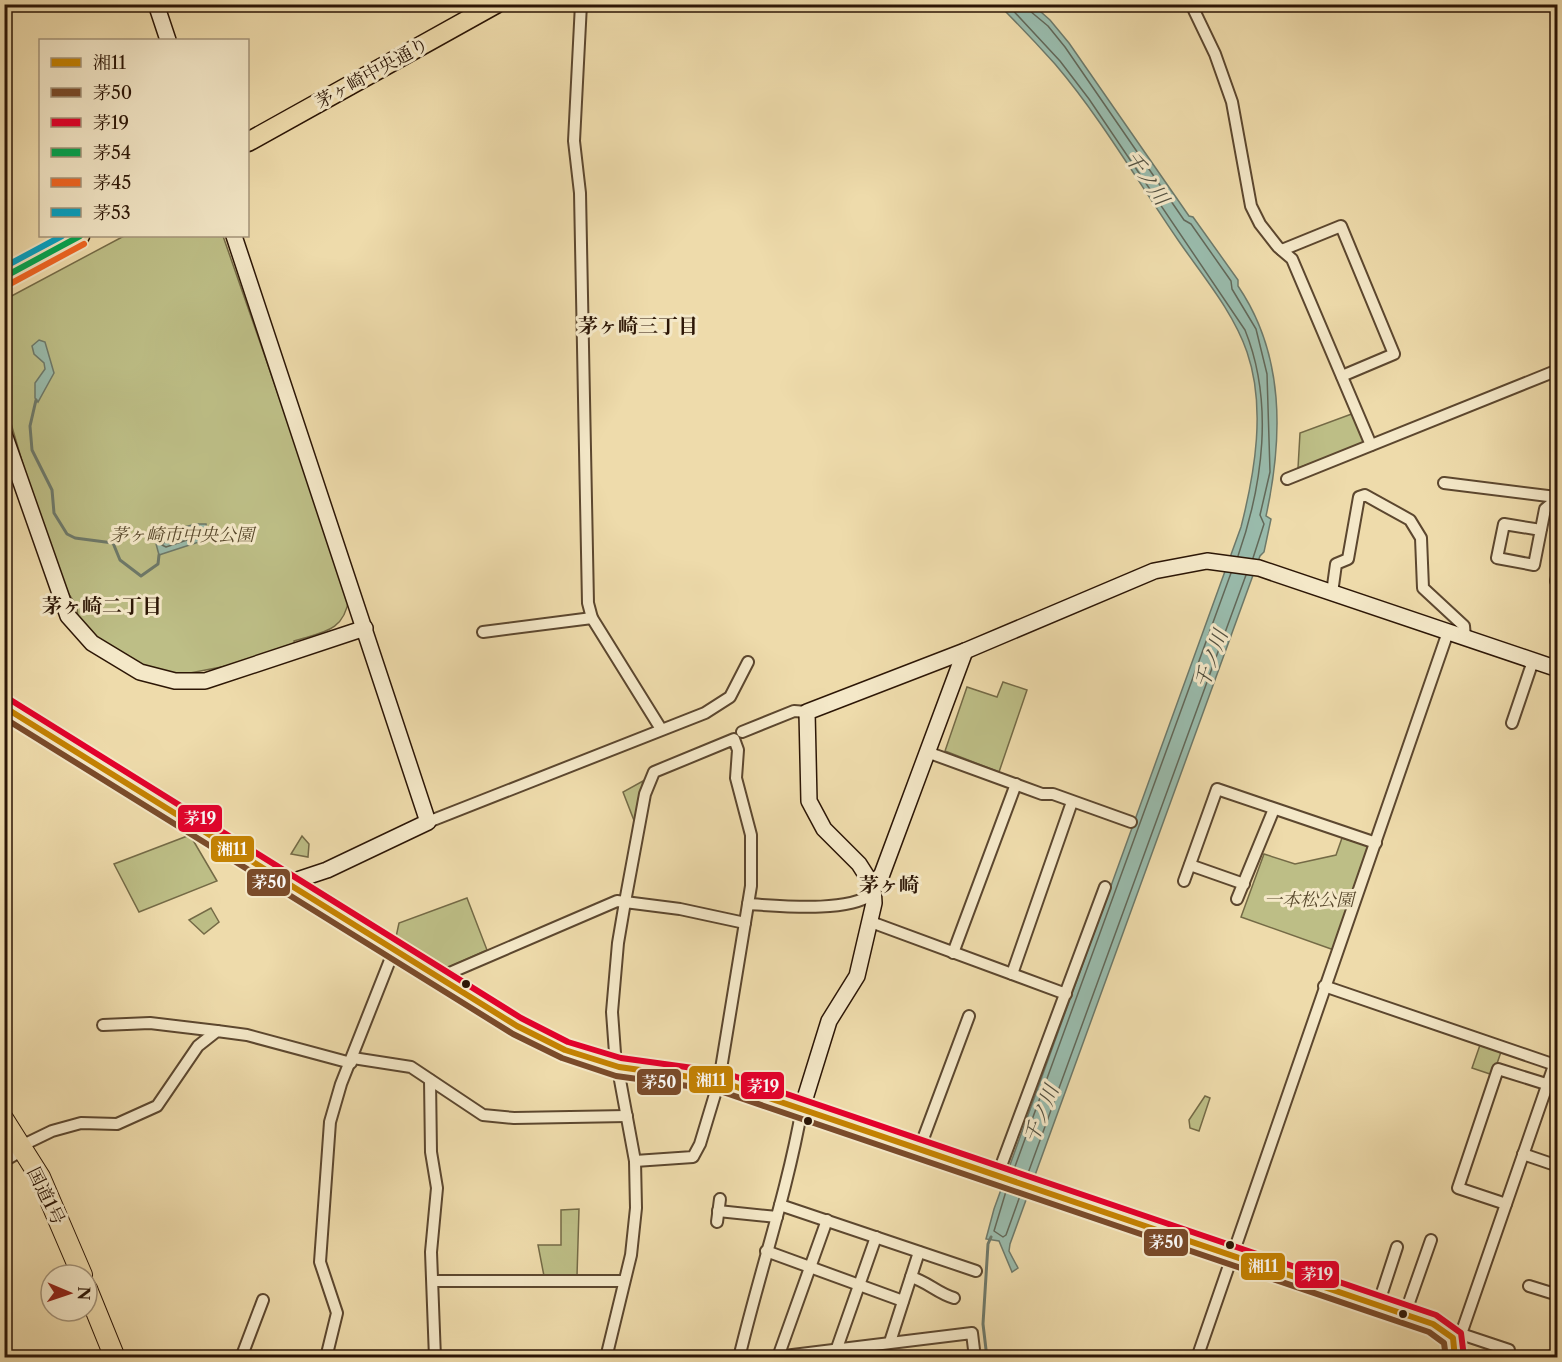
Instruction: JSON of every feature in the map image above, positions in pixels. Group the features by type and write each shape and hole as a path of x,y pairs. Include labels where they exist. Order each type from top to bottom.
{"highway":[{"name":"国道1号","path":"4,1120 40,1177 77,1263"},
{"path":"99,1319 115,1358"}],"main road":[{"name":"茅ヶ崎中央通り","path":"249,141 496,4"},
{"path":"6,272 78,237"}],"street":[{"path":"156,4 168,39"},
{"path":"581,4 574,141 580,193 588,603 592,618 661,729"},
{"path":"1191,4 1221,70 1232,102 1251,206 1260,224 1281,250 1292,259 1371,445"},
{"path":"1281,250 1341,226 1394,354 1342,376"},
{"path":"234,237 429,822"},
{"path":"1287,479 1557,370"},
{"path":"4,434 68,616 92,643 131,667 156,678 175,681 205,681 364,628"},
{"path":"1444,483 1557,498"},
{"path":"1332,593 1336,564 1348,559 1359,498 1365,495 1410,520 1421,538 1423,588 1464,626 1465,637"},
{"path":"1541,530 1504,524 1497,558 1534,565 1541,530 1545,508 1557,498"},
{"path":"742,732 794,711 807,712 965,651 1154,571 1190,562 1225,561 1259,568 1557,669"},
{"path":"483,632 592,618"},
{"path":"1197,1358 1448,632"},
{"path":"748,904 795,907 832,905 866,898 873,890 882,874 965,651"},
{"path":"1512,723 1533,661"},
{"path":"288,883 327,870 429,822 723,704 730,697 748,662"},
{"path":"4,707 438,978 543,1040 573,1053 619,1067 719,1081 1232,1253 1433,1324 1457,1336 1509,1350"},
{"path":"739,1358 780,1205 802,1108 829,1021 857,976 871,922 873,890 860,864 824,830 809,801 807,712"},
{"path":"606,1358 634,1240 635,1161 612,1012 618,944 645,794 654,772 734,739 738,750 736,778 751,835 751,886 719,1081 700,1144 693,1156 635,1161"},
{"path":"927,752 1131,822"},
{"path":"953,953 1016,784"},
{"path":"1184,881 1217,789 1376,843"},
{"path":"1012,974 1072,802"},
{"path":"1237,899 1274,809"},
{"path":"1190,865 1244,884"},
{"path":"999,1174 1105,887"},
{"path":"438,978 617,901 680,909 745,924"},
{"path":"871,922 1066,994"},
{"path":"326,1358 337,1313 320,1262 330,1122 341,1084 393,950"},
{"path":"1324,986 1556,1062 1546,1084 1506,1204 1457,1336 1455,1358"},
{"path":"920,1147 969,1016"},
{"path":"103,1025 150,1023 247,1035 352,1060 411,1067 483,1115 514,1118 627,1116"},
{"path":"4,1161 52,1131 81,1123 117,1124 149,1111 157,1106 198,1046 216,1031"},
{"path":"1506,1204 1458,1188 1498,1069 1546,1084"},
{"path":"430,1080 431,1152 436,1188 431,1252 434,1281 435,1358"},
{"path":"1523,1154 1557,1166"},
{"path":"720,1199 718,1217 777,1216"},
{"path":"780,1205 976,1271"},
{"path":"773,1357 811,1268 826,1221"},
{"path":"837,1348 876,1237"},
{"path":"1405,1314 1431,1240"},
{"path":"1378,1305 1397,1247"},
{"path":"766,1251 903,1301"},
{"path":"890,1342 919,1252"},
{"path":"911,1277 928,1282 936,1293 954,1298"},
{"path":"434,1281 624,1281"},
{"path":"1529,1286 1557,1295"},
{"path":"241,1358 263,1300"},
{"path":"773,1357 972,1333 975,1358"},
{"path":"1552,1358 1557,1356"}],"green space":[{"name":"茅ヶ崎市中央公園","path":"122,237 223,237 349,598 342,618 337,624 323,632 294,641 295,645 242,663 190,673 165,674 133,663 105,649 78,619 77,606 68,593 36,509 5,403 4,300"},
{"path":"1357,412 1369,442 1298,468 1300,433"},
{"path":"1003,682 1027,690 999,772 945,751 967,687 997,697"},
{"path":"643,781 635,823 623,792"},
{"path":"190,835 217,881 139,912 114,864"},
{"path":"302,836 309,844 308,857 291,854"},
{"name":"一本松公園","path":"1342,838 1372,847 1334,950 1241,917 1264,854 1295,864 1336,855"},
{"path":"467,898 487,950 447,968 396,937 399,923"},
{"path":"211,908 219,922 204,934 189,920"},
{"path":"1480,1045 1501,1052 1493,1075 1472,1068"},
{"path":"1205,1096 1210,1098 1199,1131 1190,1128 1189,1120"},
{"path":"579,1209 577,1276 544,1276 538,1245 561,1245 561,1210"}],"water":[{"path":"1032,4 1050,20 1069,43 1189,216 1193,217 1238,280 1238,286 1265,340 1276,398 1277,427 1272,487 1266,516 1271,519 1264,552 1260,556 1010,1244 1009,1251 1018,1268 1012,1272 999,1241 986,1239 994,1209 1241,527 1251,484 1257,417 1253,373 1234,322 1088,106 1055,64 999,5"},
{"path":"39,340 45,342 54,373 38,402 35,398 35,383 45,369 44,363 34,354 32,346"},
{"path":"196,524 206,524 208,539 159,555 155,540 165,532"}],"waterway":[{"path":"36,400 30,426 32,450 52,490 54,513 67,534 75,538 113,543 120,560 141,576 158,564 159,555"},
{"name":"千ノ川","path":"987,1358 983,1324 988,1244 991,1237"},
{"path":"1203,1350 1226,1358"}],"transit line":[{"name":"茅53","path":"4,267 60,237"},
{"name":"茅54","path":"4,277 78,237"},
{"name":"茅45","path":"8,285 84,244"},
{"name":"茅19","path":"9,699 521,1018 568,1042 621,1058 722,1072 1436,1315 1461,1333 1464,1357"},
{"name":"湘11","path":"4,707 517,1026 565,1050 619,1067 719,1081 1433,1324 1453,1338 1455,1358"},
{"name":"茅50","path":"4,718 513,1034 562,1058 616,1076 717,1090 1429,1332 1444,1343 1446,1358"}],"district":[{"name":"茅ヶ崎三丁目","path":"638,326"},
{"name":"茅ヶ崎二丁目","path":"102,606"},
{"name":"茅ヶ崎","path":"889,885"}]}
